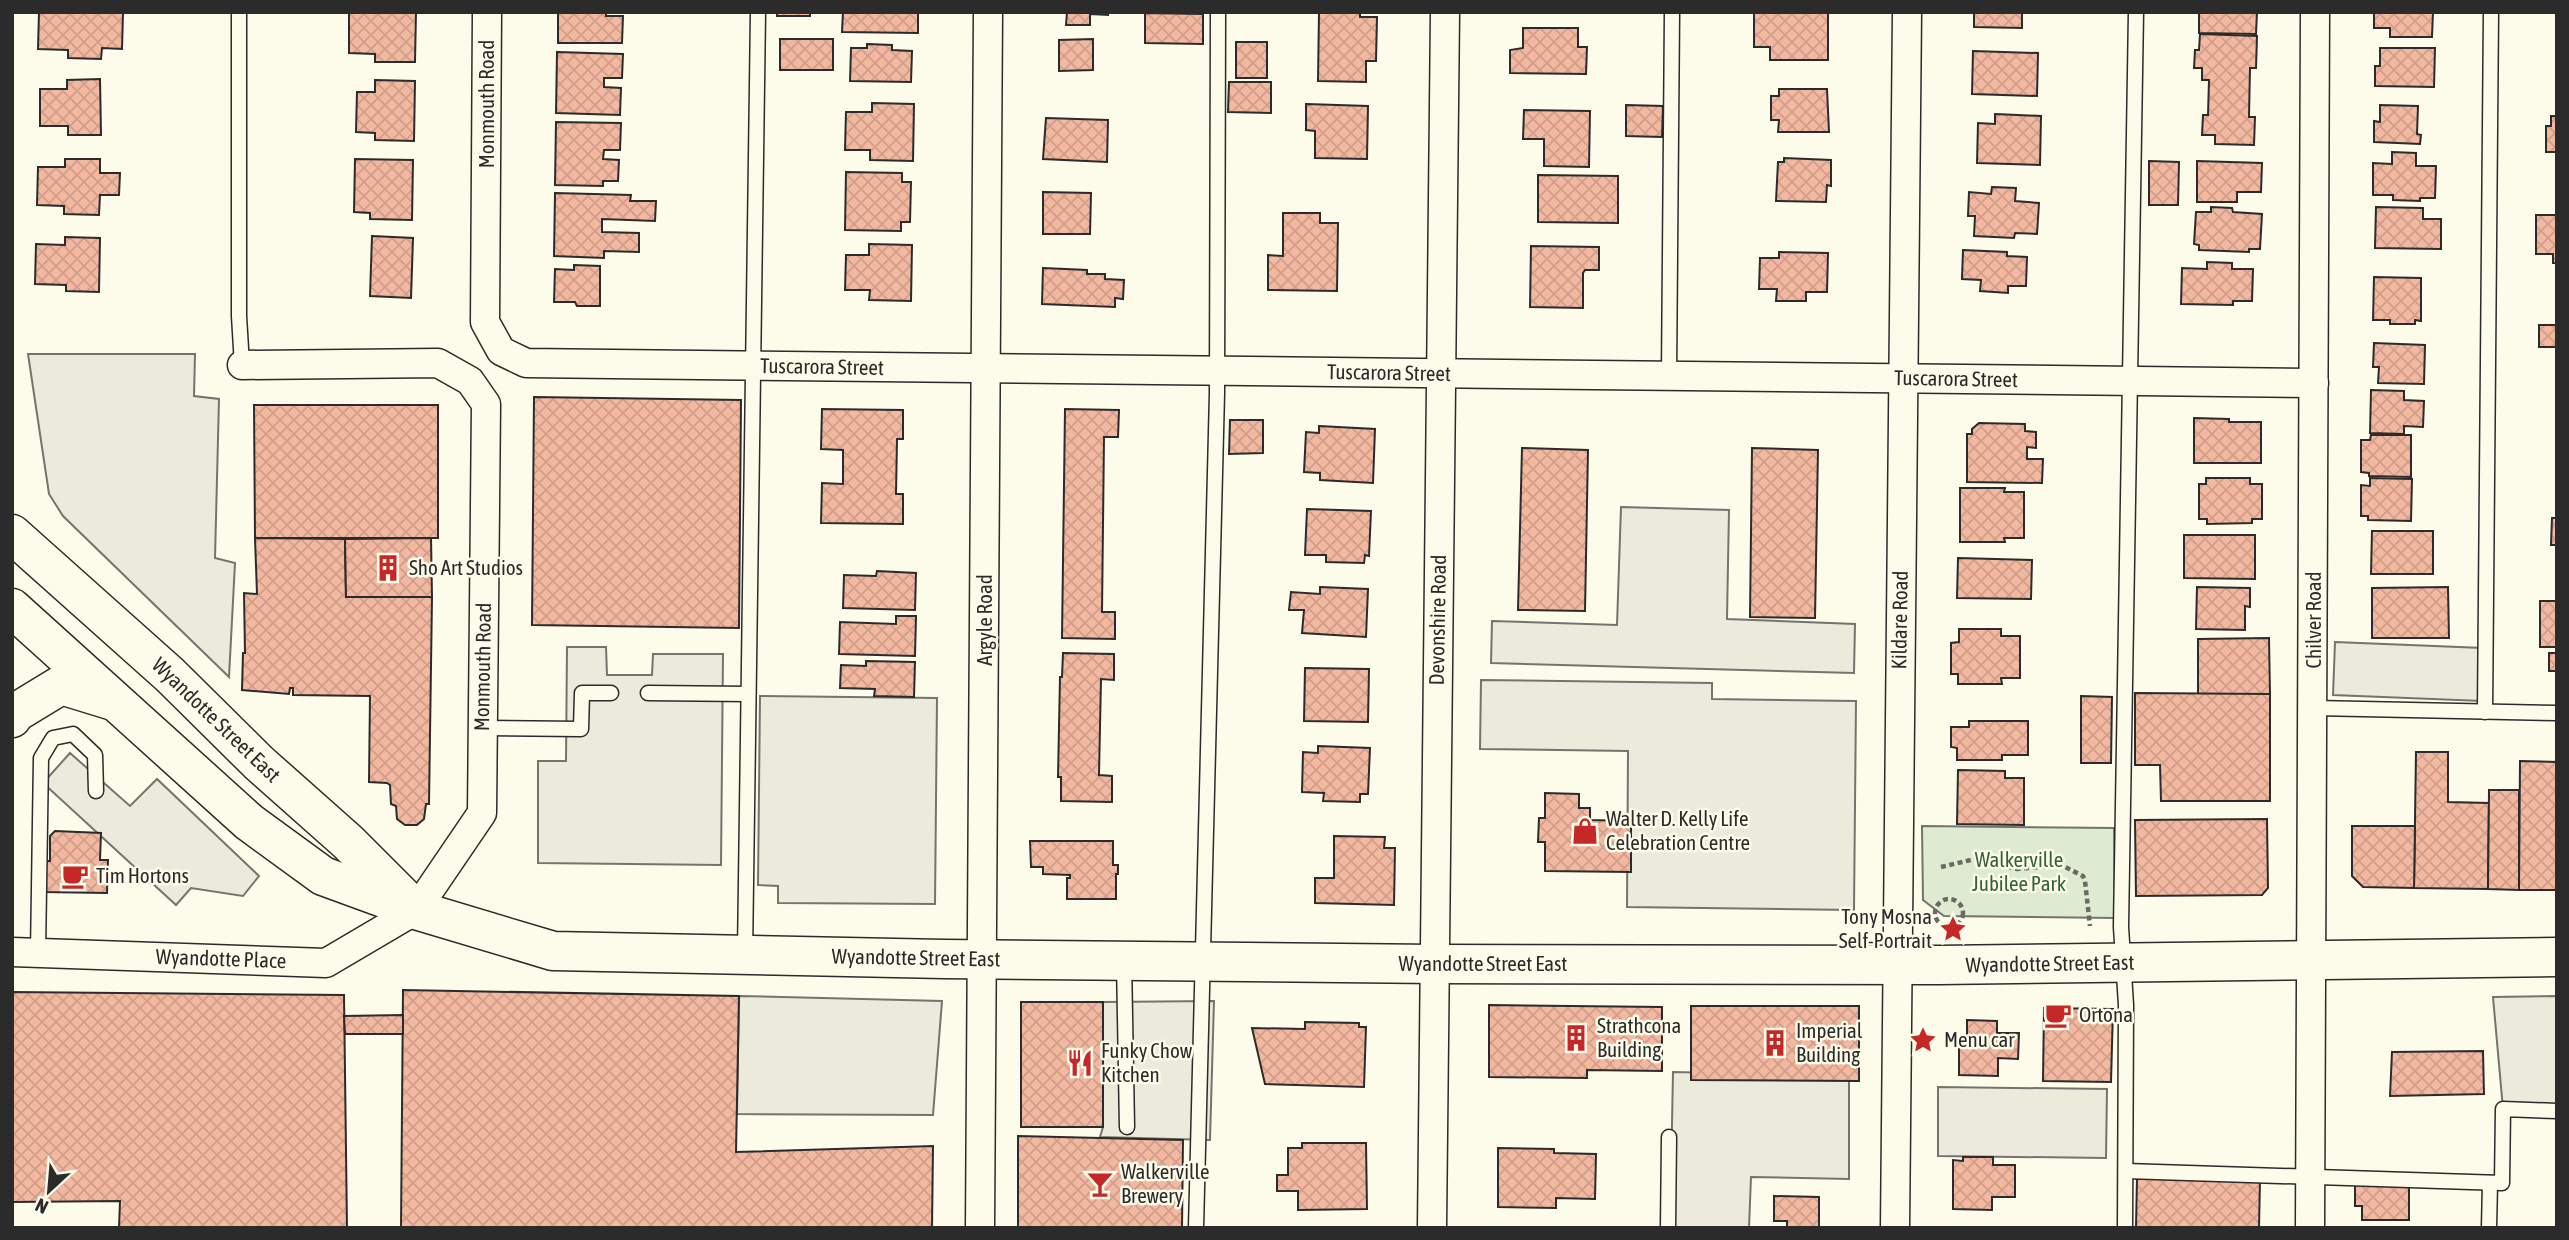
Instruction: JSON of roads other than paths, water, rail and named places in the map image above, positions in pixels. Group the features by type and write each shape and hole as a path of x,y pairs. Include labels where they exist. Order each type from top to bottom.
{"main road":[{"name":"Wyandotte Street East","path":"12,534 170,675 259,763 348,842 416,910"},
{"name":"Wyandotte Street East","path":"12,608 249,822 323,876 416,910 554,951 983,960 1436,964 1898,965 2557,957"},
{"path":"12,718 15,713 61,685 114,701"}],"street":[{"name":"Monmouth Road","path":"485,321 487,12"},
{"name":"Argyle Road","path":"980,1228 988,12"},
{"name":"Devonshire Road","path":"1432,1228 1445,12"},
{"name":"Kildare Road","path":"1895,1228 1907,12"},
{"name":"Chilver Road","path":"2310,1228 2315,12"},
{"name":"Tuscarora Street","path":"485,321 501,351 526,363 2314,383"},
{"name":"Monmouth Road","path":"242,365 438,363 470,381 486,404 482,813 416,910"},
{"name":"Wyandotte Place","path":"25,952 326,963 416,910"}],"lane":[{"path":"239,12 239,316 242,365"},
{"path":"745,955 758,12"},
{"path":"1196,1228 1216,371 1218,12"},
{"path":"1669,376 1672,12"},
{"path":"2126,1228 2124,963 2121,926 2136,12"},
{"path":"2485,712 2491,12"},
{"path":"482,728 581,729 582,693 611,694"},
{"path":"648,693 748,694"},
{"path":"2314,708 2557,713"},
{"path":"25,952 41,758 53,738 73,734 95,755 96,791"},
{"path":"1124,961 1127,1128"},
{"path":"2126,1171 2502,1183 2503,1109 2557,1111"},
{"path":"1668,1228 1669,1137"},
{"path":"2489,1228 2490,1183"}],"place":[{"name":"Sho Art Studios","path":"388,568"},
{"name":"Walter D. Kelly Life Celebration Centre","path":"1585,831"},
{"name":"Tim Hortons","path":"75,876"},
{"name":"Tony Mosna Self-Portrait","path":"1953,929"},
{"name":"Ortona","path":"2058,1015"},
{"name":"Strathcona Building","path":"1576,1038"},
{"name":"Menu car","path":"1923,1040"},
{"name":"Imperial Building","path":"1775,1043"},
{"name":"Funky Chow Kitchen","path":"1080,1063"},
{"name":"Walkerville Brewery","path":"1100,1184"}],"park label":[{"name":"Walkerville Jubilee Park","path":"2019,872"}]}
